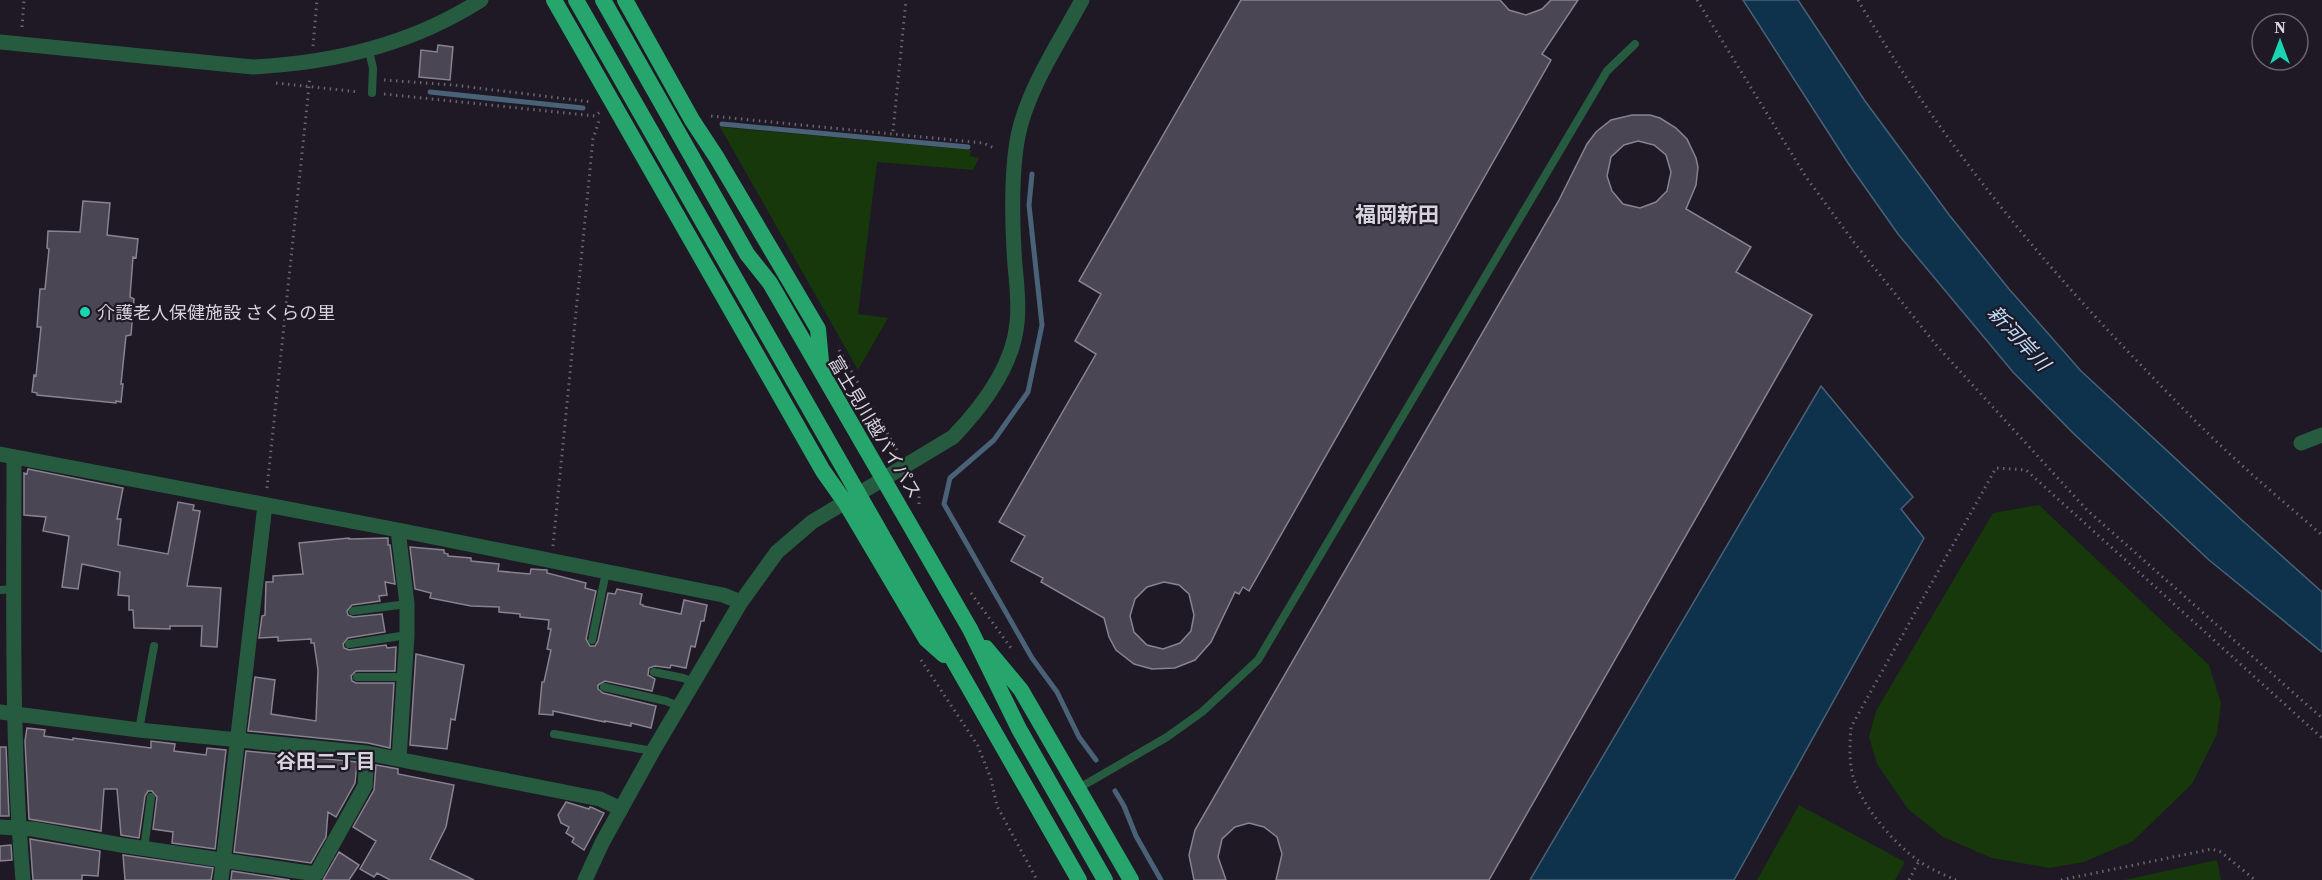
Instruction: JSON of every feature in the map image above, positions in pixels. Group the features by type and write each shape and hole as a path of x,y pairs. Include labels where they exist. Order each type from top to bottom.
{"highway":[{"path":"554,0 823,471 852,498"},
{"path":"576,0 682,186 926,639 956,665 1079,880"},
{"name":"富士見川越バイパス","path":"603,0 747,254 770,283 822,376 884,479 969,629 1019,729 1105,880"},
{"path":"625,0 692,120 818,329 822,376"},
{"path":"969,629 1021,690 1131,880"}],"street":[{"path":"0,42 253,68 311,63 369,51 435,25 481,0"},
{"path":"585,880 602,843 679,706 741,602 777,552 812,522 953,437 983,402 1006,362 1017,324 1013,171 1018,135 1028,104 1082,0"},
{"path":"2301,443 2322,435"},
{"path":"23,880 8,712 7,456 552,560 723,596 741,602"},
{"path":"221,880 265,505"},
{"path":"398,530 407,635 399,759"},
{"path":"8,712 139,730 367,753 600,799 621,809"},
{"path":"0,828 18,828 316,874 365,786 367,753"}],"lane":[{"path":"1079,788 1176,731 1202,712 1258,660 1607,71 1635,44"},
{"path":"369,51 373,68 372,93"},
{"path":"592,640 606,572"},
{"path":"353,611 406,604"},
{"path":"349,644 407,635"},
{"path":"139,730 154,646"},
{"path":"654,672 694,682"},
{"path":"357,677 406,677"},
{"path":"604,687 679,706"},
{"path":"554,734 653,751"},
{"path":"144,849 151,797"}],"path":[{"path":"20,44 24,0"},
{"path":"265,505 317,0"},
{"path":"893,131 906,0"},
{"path":"1697,0 1806,177 1856,245 1936,346 2087,510 2322,718"},
{"path":"1858,0 1888,52 1935,122 2046,263 2178,403 2233,457 2322,535"},
{"path":"309,87 595,116 603,109 591,102 453,85 373,79"},
{"path":"692,120 704,116 717,116 983,143 994,148"},
{"path":"552,560 593,139 600,118"},
{"path":"1956,880 1919,861 1880,824 1857,790 1852,772 1851,727 1996,468 2026,470 2322,738"},
{"path":"919,488 918,502 924,512"},
{"path":"968,589 1012,650"},
{"path":"917,653 978,746 991,779 998,806 1037,880"},
{"path":"2061,880 2212,849 2221,852 2255,880"},
{"path":"1909,880 1919,861"}],"green space":[{"path":"720,127 971,150 970,156 979,158 973,170 877,162 858,314 888,318 858,370"},
{"path":"2039,505 2209,665 2221,703 2217,734 2192,784 2133,841 2084,862 2049,868 1992,858 1943,837 1908,809 1877,764 1869,737 1876,711 1993,513"},
{"path":"1799,805 1905,862 1895,880 1757,880"},
{"path":"2217,860 2221,880 2124,880"}],"water":[{"name":"新河岸川","path":"1743,0 1798,0 1865,101 1950,216 2009,289 2081,371 2322,592 2322,652 2209,560 2074,434 2013,372 1898,234 1848,163"},
{"path":"1821,386 1913,497 1901,509 1924,538 1734,880 1530,880"}],"building":[{"path":"1241,0 1500,0 1509,10 1526,15 1542,9 1551,0 1578,0 1542,54 1551,60 1249,591 1243,587 1239,594 1235,592 1211,642 1195,660 1175,668 1152,669 1134,664 1116,650 1109,637 1104,618 1041,582 1043,578 1011,561 1025,536 999,522 1096,354 1075,341 1101,294 1079,281","holes":["1164,582 1179,585 1189,594 1194,615 1191,631 1180,643 1163,649 1147,645 1134,632 1130,616 1135,599 1147,587"]},
{"path":"438,45 453,47 450,80 419,77 421,50 437,52"},
{"path":"1632,115 1650,115 1676,128 1687,139 1698,167 1696,185 1686,209 1751,247 1736,272 1812,315 1489,880 1276,880 1282,854 1277,837 1264,827 1249,823 1235,827 1222,839 1218,857 1226,880 1194,880 1189,855 1195,830 1558,202 1587,144 1596,132 1611,120","holes":["1638,141 1654,145 1666,155 1671,172 1667,191 1656,202 1640,208 1623,204 1612,191 1607,176 1611,157 1624,145"]},
{"name":"介護老人保健施設 さくらの里","path":"83,201 110,203 107,235 138,239 136,258 133,257 130,297 134,299 131,335 126,336 121,402 116,401 116,403 37,395 32,392 41,327 37,327 40,289 45,289 49,249 47,248 48,231 80,232"},
{"path":"28,469 123,488 117,519 121,519 118,545 168,554 178,502 194,505 193,510 200,511 187,586 221,588 217,647 201,646 202,626 170,626 170,629 134,628 133,610 129,610 129,596 118,595 120,572 82,564 78,589 62,587 69,536 43,531 46,517 24,515 24,473 27,474"},
{"path":"349,538 388,538 388,545 390,545 395,584 385,582 387,595 379,596 380,601 352,605 347,611 348,615 353,617 382,614 385,632 348,638 343,644 344,648 349,650 386,645 387,648 396,647 395,671 356,671 351,676 352,681 356,683 394,683 390,748 368,743 248,731 255,677 275,680 271,714 316,721 318,670 314,643 311,643 311,639 278,641 278,637 259,638 262,616 265,615 266,582 273,582 273,576 303,574 299,543"},
{"path":"410,547 444,550 448,556 499,564 498,571 530,574 531,569 547,570 547,573 586,583 585,588 596,591 586,639 590,646 595,646 598,641 608,593 615,594 617,589 642,594 640,604 643,606 681,614 684,600 707,605 704,621 701,621 695,647 691,646 686,668 671,665 670,668 655,666 649,668 648,675 655,679 652,691 605,681 598,685 598,689 603,693 656,706 651,728 631,723 631,726 605,722 553,711 553,715 539,714 542,682 544,682 551,650 547,649 551,629 548,629 549,620 499,612 499,607 471,606 430,598 431,593 415,589"},
{"path":"416,654 464,665 455,720 451,719 447,749 410,745"},
{"path":"27,728 45,730 44,736 73,740 73,738 151,748 151,741 175,744 174,751 206,755 207,748 226,750 215,849 172,843 173,832 153,829 157,797 152,791 148,791 145,796 139,838 121,835 117,789 104,789 101,831 29,819 25,741"},
{"path":"0,747 6,747 9,816 0,816"},
{"path":"246,751 357,762 355,783 336,817 328,812 326,837 311,863 234,852"},
{"path":"376,765 398,769 398,774 454,785 446,827 430,859 474,880 390,880 377,873 374,877 360,869 376,841 353,827 374,790"},
{"path":"566,802 589,809 590,807 604,813 584,850 572,842 574,838 566,833 569,827 561,823 558,815"},
{"path":"30,839 100,851 98,876 82,875 82,880 33,880"},
{"path":"11,845 12,860 0,861 0,846"},
{"path":"339,852 359,865 349,880 323,880"},
{"path":"123,855 213,868 211,880 125,880"},
{"path":"232,871 290,880 231,880"}],"waterway":[{"path":"430,92 583,108"},
{"path":"722,124 968,147"},
{"path":"1032,174 1029,205 1042,325 1028,392 994,440 950,478 944,504 1032,658 1057,692 1079,737 1096,760"},
{"path":"1115,791 1124,806 1136,836 1161,880"}],"place":[{"name":"介護老人保健施設 さくらの里","path":"85,312"}],"district":[{"name":"福岡新田","path":"1397,214"},
{"name":"谷田二丁目","path":"326,761"}]}
